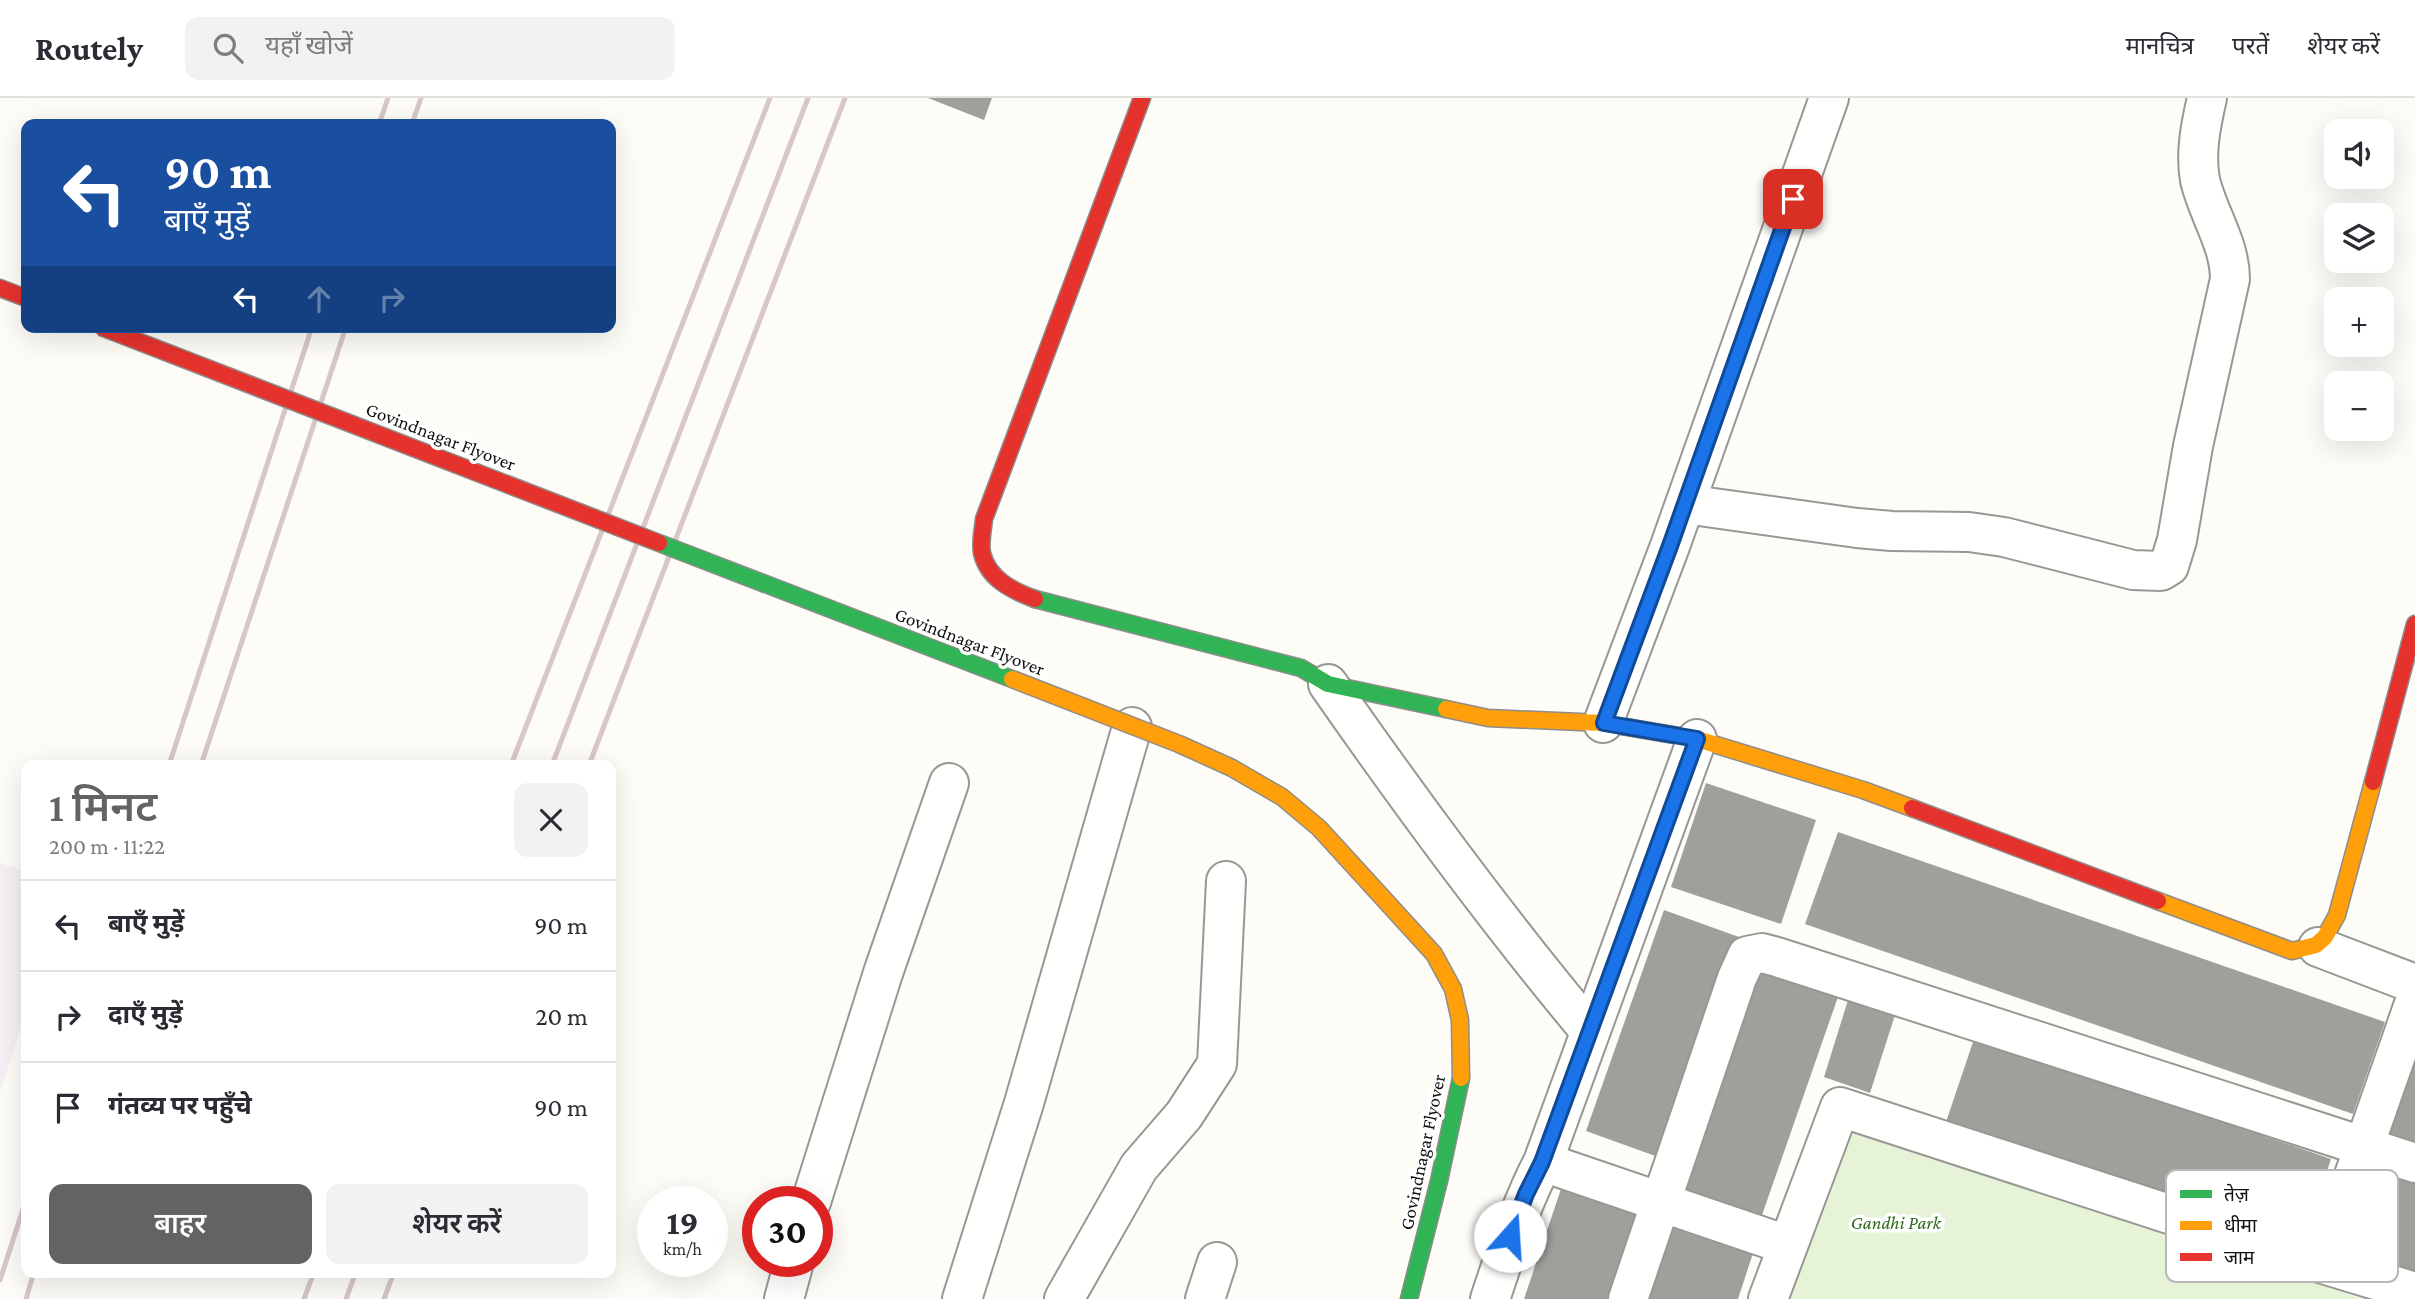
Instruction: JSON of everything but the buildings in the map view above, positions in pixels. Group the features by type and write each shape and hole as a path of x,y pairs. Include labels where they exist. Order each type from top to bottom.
{"street":[{"path":"1142,98 984,519 982,552 992,576 1019,593 1049,604 1301,668 1328,684 1488,718 1604,723 1697,739 1863,790 2272,945 2292,951 2318,947 2415,984"},
{"path":"1604,723 1829,98"},
{"path":"1685,504 1857,528 2004,537 2133,570 2161,571 2169,566 2178,540 2193,446 2230,279 2227,253 2200,180 2199,138 2207,98"},
{"path":"0,288 21,296"},
{"name":"Govindnagar Flyover","path":"117,333 1132,727 1232,768 1282,797 1319,828 1434,954 1453,989 1460,1020 1461,1078 1439,1181 1409,1299"},
{"path":"2318,947 2337,915 2415,624"},
{"path":"1328,684 1377,755 1531,960 1590,1031"},
{"path":"961,1299 1024,1103 1132,727"},
{"path":"1490,1299 1517,1215 1542,1162 1697,739"},
{"path":"816,1186 883,973 949,783"},
{"path":"1064,1299 1139,1167 1184,1115 1217,1065 1226,881"},
{"path":"1628,1299 1737,978 1747,956 1753,953 1777,957 1876,987 2415,1163"},
{"path":"2355,1170 2415,1000"},
{"path":"1768,1299 1840,1107 2166,1213"},
{"path":"1542,1162 1787,1245"},
{"path":"1205,1299 1217,1262"},
{"path":"784,1299 790,1277"},
{"path":"2382,1282 2415,1292"}],"shaded area":[{"path":"0,863 21,870 21,1027 0,1092"}],"green space":[{"name":"Gandhi Park","path":"1848,1125 2166,1233 2166,1282 2312,1282 2362,1299 1787,1299"}],"railway":[{"path":"381,119 388,98"},
{"path":"414,119 421,98"},
{"path":"513,760 770,98"},
{"path":"554,760 808,98"},
{"path":"591,760 845,98"},
{"path":"171,760 310,333"},
{"path":"203,760 344,333"},
{"path":"0,1280 21,1215"},
{"path":"26,1299 32,1278"},
{"path":"304,1299 312,1278"},
{"path":"346,1299 354,1278"},
{"path":"384,1299 392,1278"}],"traffic: fast":[{"path":"659,543 1012,679"},
{"path":"1035,599 1301,668 1328,684 1446,709"},
{"path":"1409,1299 1439,1181 1461,1078"}],"traffic: slow":[{"path":"1012,679 1179,744 1232,768 1282,797 1319,828 1434,954 1453,989 1460,1020 1461,1078"},
{"path":"1446,709 1488,718 1603,723 1697,739 1863,790 1912,808"},
{"path":"2158,901 2292,951 2316,945 2325,937 2337,915 2373,782"}],"traffic: jam":[{"path":"1035,599 1002,583 990,570 981,549 984,519 1142,98"},
{"path":"0,288 21,296"},
{"path":"116,333 659,543"},
{"path":"2373,782 2415,624"},
{"path":"1912,808 2158,901"}],"route":[{"path":"1510,1236 1542,1162 1697,739 1604,723 1793,199"}]}
